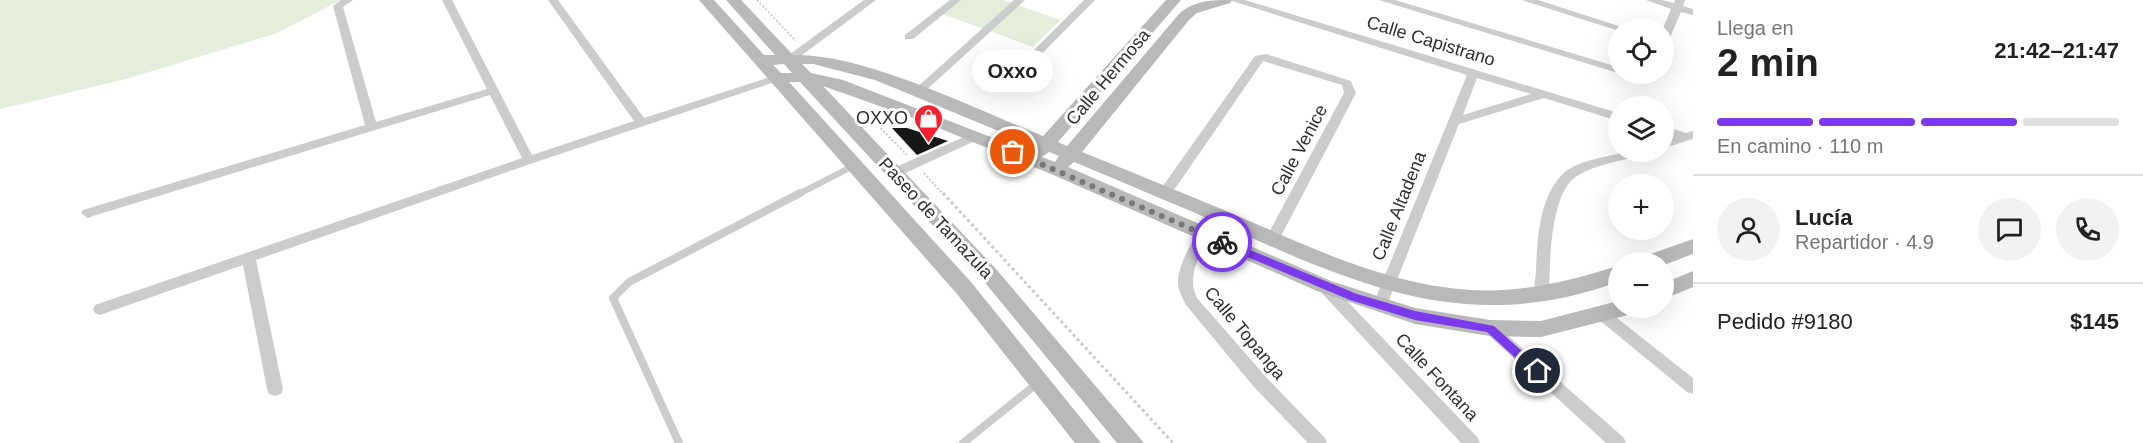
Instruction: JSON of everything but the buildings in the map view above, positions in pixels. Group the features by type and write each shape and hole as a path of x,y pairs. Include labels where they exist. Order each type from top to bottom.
{"street":[{"path":"348,0 338,6 371,127"},
{"path":"447,0 529,160"},
{"path":"553,0 642,123"},
{"name":"Paseo de Tamazula","path":"706,0 964,288 1089,443"},
{"name":"Paseo de Tamazula","path":"733,0 797,55 805,77 989,274 1131,443"},
{"path":"797,55 871,0"},
{"path":"909,37 956,0"},
{"path":"918,92 1020,0"},
{"path":"1012,77 1090,0"},
{"name":"Calle Hermosa","path":"1033,160 1174,0"},
{"name":"Calle Hermosa","path":"1058,170 1184,17 1192,10 1225,0"},
{"name":"Calle Capistrano","path":"1234,0 1608,114"},
{"path":"1384,0 1608,67"},
{"path":"1527,0 1608,24"},
{"path":"1651,0 1679,4 1693,12"},
{"path":"1673,18 1679,4"},
{"path":"761,60 797,55 843,65 918,92 1273,238 1387,282 1448,296 1478,298 1542,295 1608,277"},
{"name":"Calle Venice","path":"1165,193 1257,59 1262,57 1341,81 1349,86 1350,93 1273,238"},
{"name":"Calle Altadena","path":"1380,305 1387,282 1474,72"},
{"path":"100,309 529,160 777,78 805,77 837,84 975,136 1324,286 1415,316 1490,328 1541,329 1608,313"},
{"path":"88,213 492,91"},
{"path":"1453,122 1545,94"},
{"path":"1674,132 1690,136"},
{"path":"894,173 975,136"},
{"path":"1674,141 1690,136"},
{"path":"1542,295 1544,248 1560,188 1570,174 1608,162"},
{"name":"Calle Topanga","path":"1204,235 1183,279 1184,289 1191,301 1260,382 1319,443"},
{"path":"1674,253 1693,246"},
{"path":"248,257 275,389"},
{"path":"1674,287 1692,281"},
{"name":"Calle Fontana","path":"1324,286 1472,443"},
{"path":"1603,315 1693,387"},
{"path":"1490,328 1618,443"}],"lane":[{"path":"679,443 613,303 613,297 629,282 853,166"},
{"path":"963,443 1041,381"}],"path":[{"path":"757,0 797,55"},
{"path":"860,108 915,163 1173,443"}],"green space":[{"path":"0,0 341,0 277,33 126,79 0,109"},
{"path":"957,0 1003,0 1060,20 1033,47 940,13"}],"way so far":[{"path":"1013,152 1222,242"}],"place":[{"name":"OXXO","path":"929,144"},
{"name":"Oxxo","path":"1013,152"}],"route":[{"path":"1222,242 1354,297 1415,316 1490,328 1538,371"}]}
